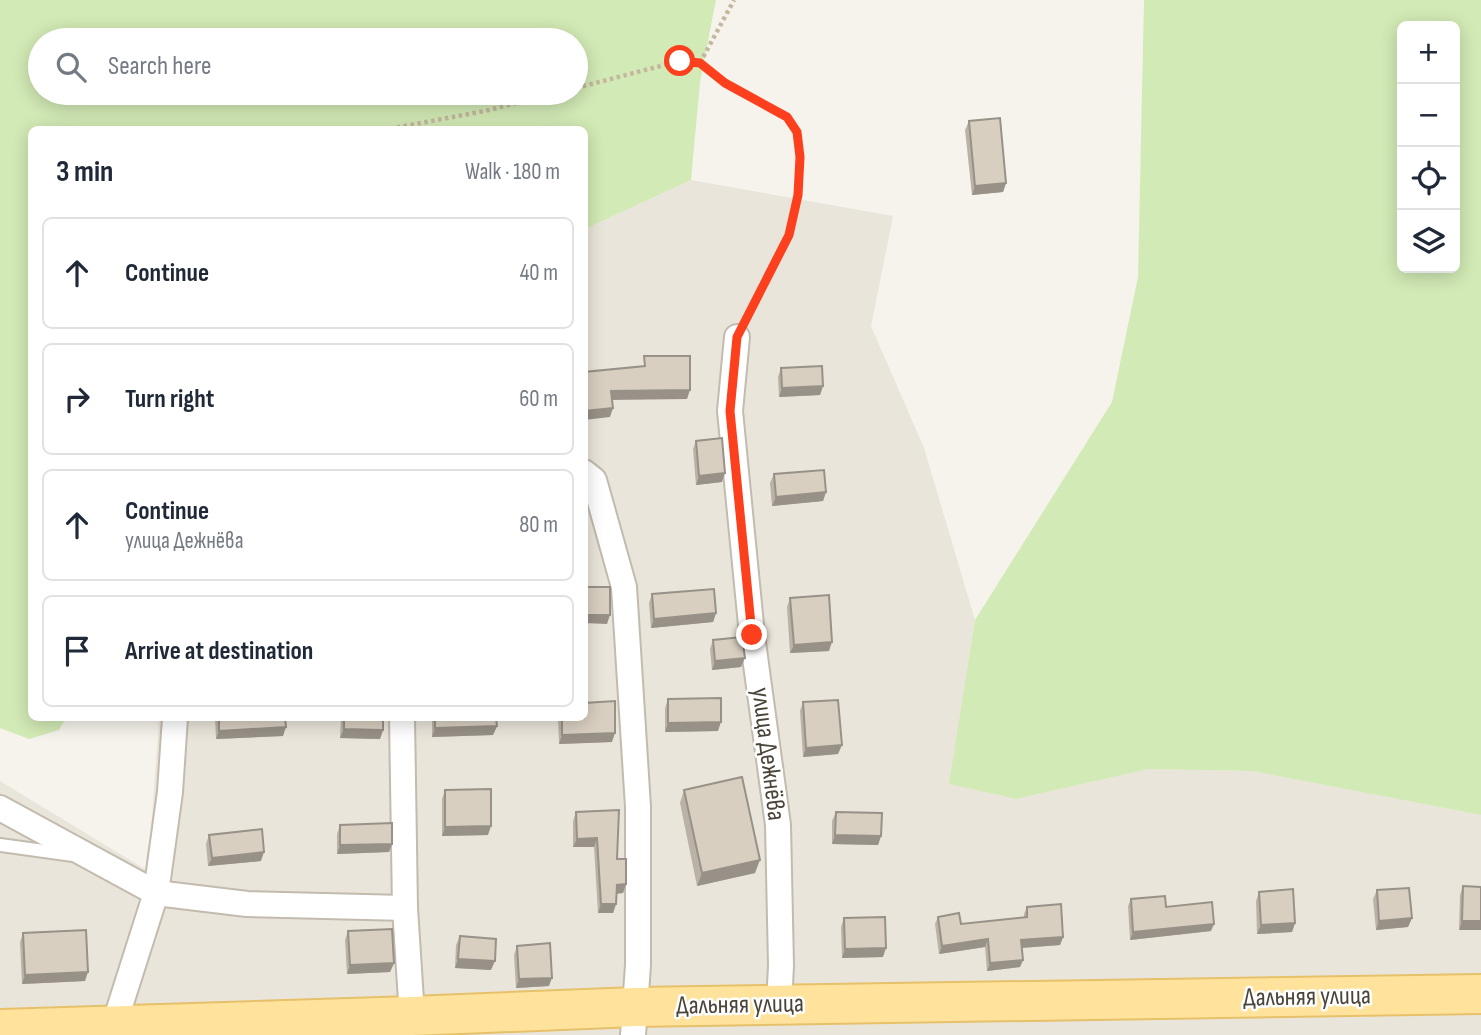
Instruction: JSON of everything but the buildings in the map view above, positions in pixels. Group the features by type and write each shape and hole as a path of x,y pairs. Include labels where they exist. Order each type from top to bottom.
{"main road":[{"name":"Дальняя улица","path":"0,1029 117,1030 412,1016 634,1021 779,1004 1481,994"}],"street":[{"name":"улица Дежнёва","path":"737,337 730,411 752,635 778,825 781,966 779,1004"},
{"path":"588,475 594,480 624,587 638,807 638,965 634,1021"},
{"path":"117,1030 156,893 170,792 175,721"},
{"path":"402,721 405,908 412,1016"},
{"path":"0,808 156,893 247,904 405,908"}],"lane":[{"path":"0,845 94,858"}],"path":[{"path":"700,63 734,0"},
{"path":"588,85 680,61 700,63 725,83 787,117 797,132 800,157 798,195 789,235 737,337"},
{"path":"404,126 509,105"}],"shaded area":[{"path":"691,180 893,216 871,326 924,448 975,620 950,784 1016,799 1149,769 1252,771 1481,815 1481,1035 0,1035 0,781 148,871 159,721 588,721 588,228"}],"green space":[{"path":"0,0 716,0 700,82 691,180 588,228 588,126 28,126 28,721 64,721 59,730 29,739 0,728"},
{"path":"1144,0 1481,0 1481,815 1252,771 1149,769 1016,799 949,784 975,620 1112,402 1138,277"}],"route":[{"path":"680,61 700,63 725,83 787,117 797,132 800,157 798,195 789,235 737,337 730,411 752,635"}]}
